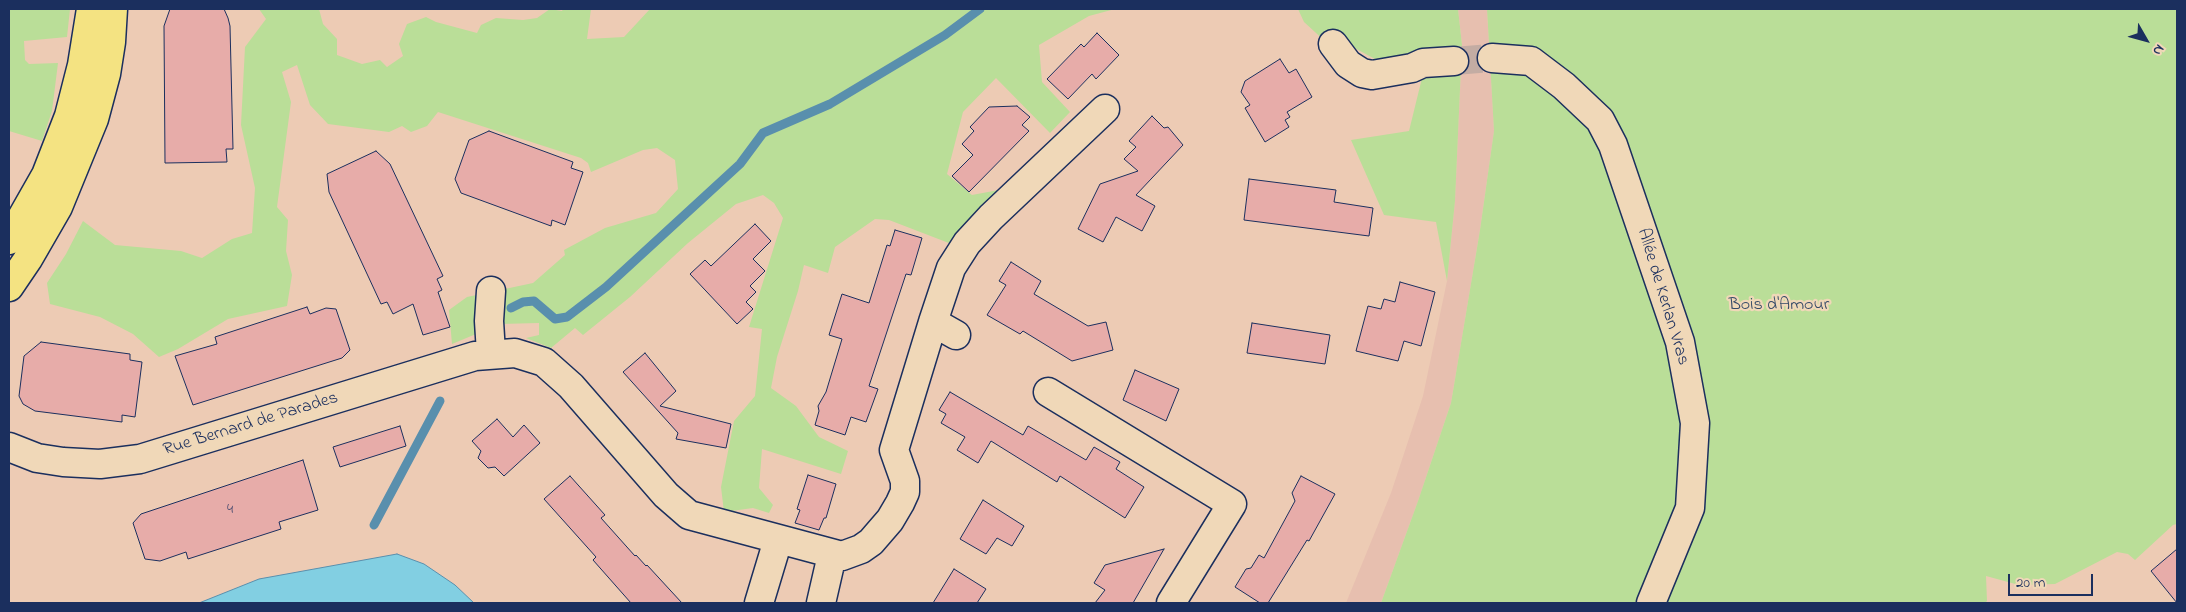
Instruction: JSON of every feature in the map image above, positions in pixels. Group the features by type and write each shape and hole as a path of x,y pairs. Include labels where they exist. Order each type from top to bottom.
{"main road":[{"path":"9,240 46,175 69,116 82,65 91,9"},
{"path":"9,287 28,259 58,207 94,119 106,74 113,9"}],"street":[{"path":"1333,44 1348,64 1362,74 1372,76 1412,68 1423,63 1454,61"},
{"name":"Allée de Kerlan Vras","path":"1492,58 1531,61 1564,86 1600,120 1619,162 1680,342 1695,423 1690,508 1652,603"},
{"path":"821,603 832,555 850,554 871,542 890,520 905,492 905,481 894,450 895,443 945,328 951,268 967,243 991,217 1105,109"},
{"path":"491,291 491,353"},
{"name":"Rue Bernard de Parades","path":"9,447 30,456 63,462 100,464 140,459 455,362 491,353 527,355 544,362 571,386 666,495 689,515 832,555"},
{"path":"1048,392 1092,421 1232,504 1171,603"},
{"path":"758,603 778,540"}],"shaded area":[{"path":"1458,9 1487,9 1494,131 1480,230 1451,403 1381,603 1346,603 1391,493 1423,396 1447,281 1455,201 1462,45"}],"green space":[{"path":"9,9 70,9 67,37 24,41 25,60 29,64 58,63 52,111 42,141 9,131"},
{"path":"259,9 319,9 323,24 337,39 337,55 362,64 380,60 387,67 403,56 399,44 407,24 426,17 436,22 477,33 481,25 496,18 523,20 537,18 550,9 562,11 563,9 591,9 587,39 624,37 650,9 1115,9 1089,16 1039,45 1042,82 1070,112 1050,133 996,78 963,112 947,174 972,195 1004,189 954,245 889,220 875,219 835,247 828,273 804,265 798,291 777,357 771,388 796,406 819,437 848,451 841,474 762,449 759,488 773,505 769,513 753,508 724,512 721,487 734,421 755,396 762,329 749,327 783,218 774,203 763,195 736,204 688,243 630,297 583,335 575,328 551,348 526,338 539,335 539,323 500,324 452,344 449,310 467,297 533,283 565,255 564,250 605,228 656,213 678,189 675,160 657,148 643,150 591,172 588,163 581,158 438,112 427,126 411,132 402,126 389,132 328,124 310,105 297,65 282,72 291,102 277,207 288,220 286,251 292,275 287,306 228,319 178,349 159,357 133,334 100,317 50,304 47,283 66,254 83,221 115,245 181,251 202,258 232,239 252,233 255,188 241,125 245,47 266,19"},
{"path":"1298,9 1458,9 1462,45 1455,201 1447,281 1436,222 1384,215 1351,140 1409,131 1423,74 1384,64 1340,40 1327,43 1304,22"},
{"name":"Bois d'Amour","path":"1487,9 2177,9 2177,524 2173,525 2135,560 2128,554 2117,552 2055,584 2019,585 1986,576 1987,601 1985,603 1381,603 1451,403 1480,230 1494,131"}],"water":[{"path":"397,554 424,564 455,585 474,603 199,603 259,579"}],"building":[{"path":"170,9 224,9 228,18 230,26 233,149 226,149 227,162 165,163 164,26"},
{"path":"1097,33 1119,55 1096,79 1092,74 1068,99 1047,79 1081,44 1084,47"},
{"path":"1280,59 1289,73 1296,69 1312,97 1287,112 1290,117 1285,120 1289,127 1265,142 1245,108 1250,105 1241,92 1245,81"},
{"path":"1017,106 1030,117 1022,125 1029,131 969,192 952,176 973,155 962,144 974,131 970,127 989,107"},
{"path":"1152,116 1164,128 1168,127 1183,145 1136,195 1155,206 1142,231 1116,217 1103,242 1078,229 1100,184 1138,171 1124,159 1136,147 1129,141"},
{"path":"489,131 573,162 571,168 583,172 565,225 552,220 551,226 461,193 455,179 469,140"},
{"path":"376,151 390,164 443,276 437,279 442,290 438,292 450,327 423,335 413,304 393,314 387,302 381,304 329,192 327,174"},
{"path":"1249,179 1336,190 1334,202 1373,208 1369,236 1244,220"},
{"path":"755,224 771,241 753,259 765,271 750,286 756,292 746,302 753,309 737,324 690,274 705,260 711,266"},
{"path":"895,230 922,238 911,275 906,274 869,386 878,389 866,422 851,417 845,435 815,425 819,411 818,406 826,392 842,339 829,335 842,294 869,303 887,245 890,246"},
{"path":"1011,262 1041,281 1034,294 1088,326 1106,322 1113,350 1072,361 1023,331 1020,334 987,315 1006,285 999,281"},
{"path":"1400,282 1435,292 1421,346 1404,341 1398,361 1356,351 1368,306 1381,309 1384,299 1395,302"},
{"path":"307,307 310,314 326,308 336,309 350,350 342,358 193,405 175,356 217,344 215,337"},
{"path":"1252,323 1330,335 1325,364 1247,353"},
{"path":"41,342 130,354 130,360 142,362 135,417 122,415 122,422 35,411 23,404 19,396 24,356"},
{"path":"645,353 676,391 660,406 731,424 726,448 676,439 678,433 623,372"},
{"path":"1135,370 1179,389 1166,421 1123,400"},
{"path":"950,392 1023,435 1028,426 1086,460 1094,447 1120,462 1116,469 1144,487 1125,518 1060,476 1057,482 991,441 978,463 957,450 965,437 941,423 946,414 939,410"},
{"path":"497,419 513,437 524,425 540,443 504,476 495,467 488,468 478,458 481,451 472,441"},
{"path":"400,426 406,446 340,467 333,447"},
{"path":"303,460 318,510 279,522 281,529 188,559 186,552 160,561 145,559 133,523 141,514"},
{"path":"808,475 836,484 826,518 824,518 819,530 795,523 800,510 797,509"},
{"path":"570,476 605,515 601,518 635,556 647,565 682,603 631,603 593,560 596,557 544,499"},
{"path":"1301,476 1335,494 1309,541 1307,540 1268,603 1260,603 1235,587 1246,569 1251,568 1259,555 1264,558 1295,501 1292,493"},
{"path":"983,500 1024,526 1012,546 997,538 986,554 960,539"},
{"path":"1164,549 1133,603 1095,603 1105,590 1094,583 1105,565"},
{"path":"2177,549 2177,603 2151,571"},
{"path":"954,569 986,589 977,603 933,603"}],"waterway":[{"path":"511,308 523,302 534,301 555,319 567,317 606,287 740,164 763,133 830,104 945,35 980,9"},
{"path":"374,525 440,401"}],"tunnel":[{"path":"1454,61 1492,58"}]}
